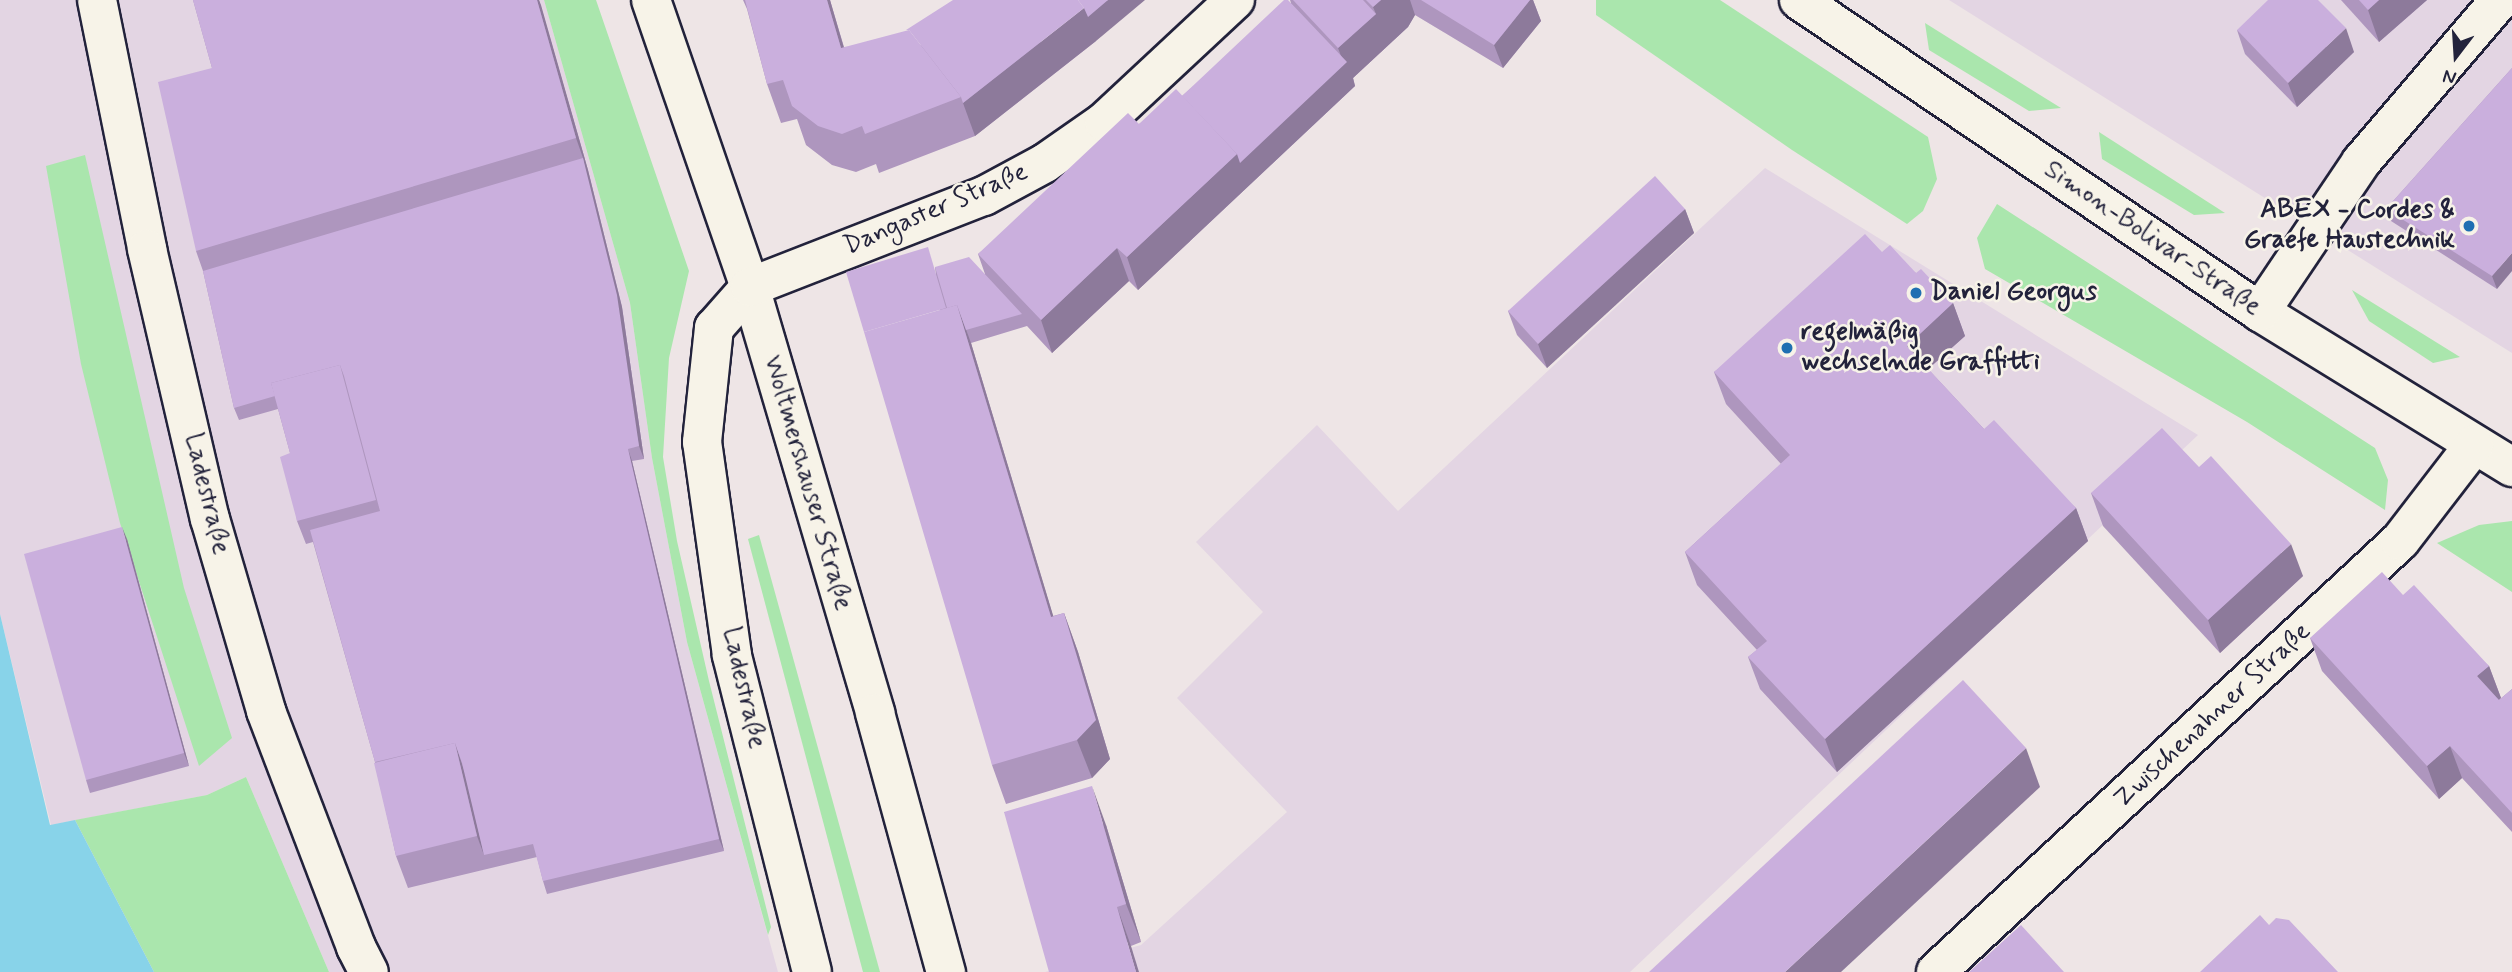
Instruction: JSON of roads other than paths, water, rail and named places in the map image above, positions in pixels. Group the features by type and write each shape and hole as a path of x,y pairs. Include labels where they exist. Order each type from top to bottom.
{"street":[{"name":"Ladestraße","path":"97,0 147,249 211,519 266,711 369,972"},
{"name":"Woltmershauser Straße","path":"651,0 750,287 875,713 946,972"},
{"name":"Dangaster Straße","path":"750,287 984,196 1045,163 1104,122 1234,0"},
{"name":"Simon-Bolivar-Straße","path":"1800,0 2260,312 2512,467"},
{"path":"2260,312 2361,162 2500,0"},
{"name":"Ladestraße","path":"750,287 714,328 702,442 733,655 812,972"},
{"name":"Zwischenahner Straße","path":"1936,972 2400,541 2474,445"}],"water":[{"path":"0,614 50,825 75,820 154,972 0,972"}],"place":[{"name":"ABEX - Cordes & Graefe Haustechnik","path":"2469,226"},
{"name":"Daniel Georgus","path":"1916,293"},
{"name":"regelmäßig wechselnde Graffitti","path":"1787,348"}]}
